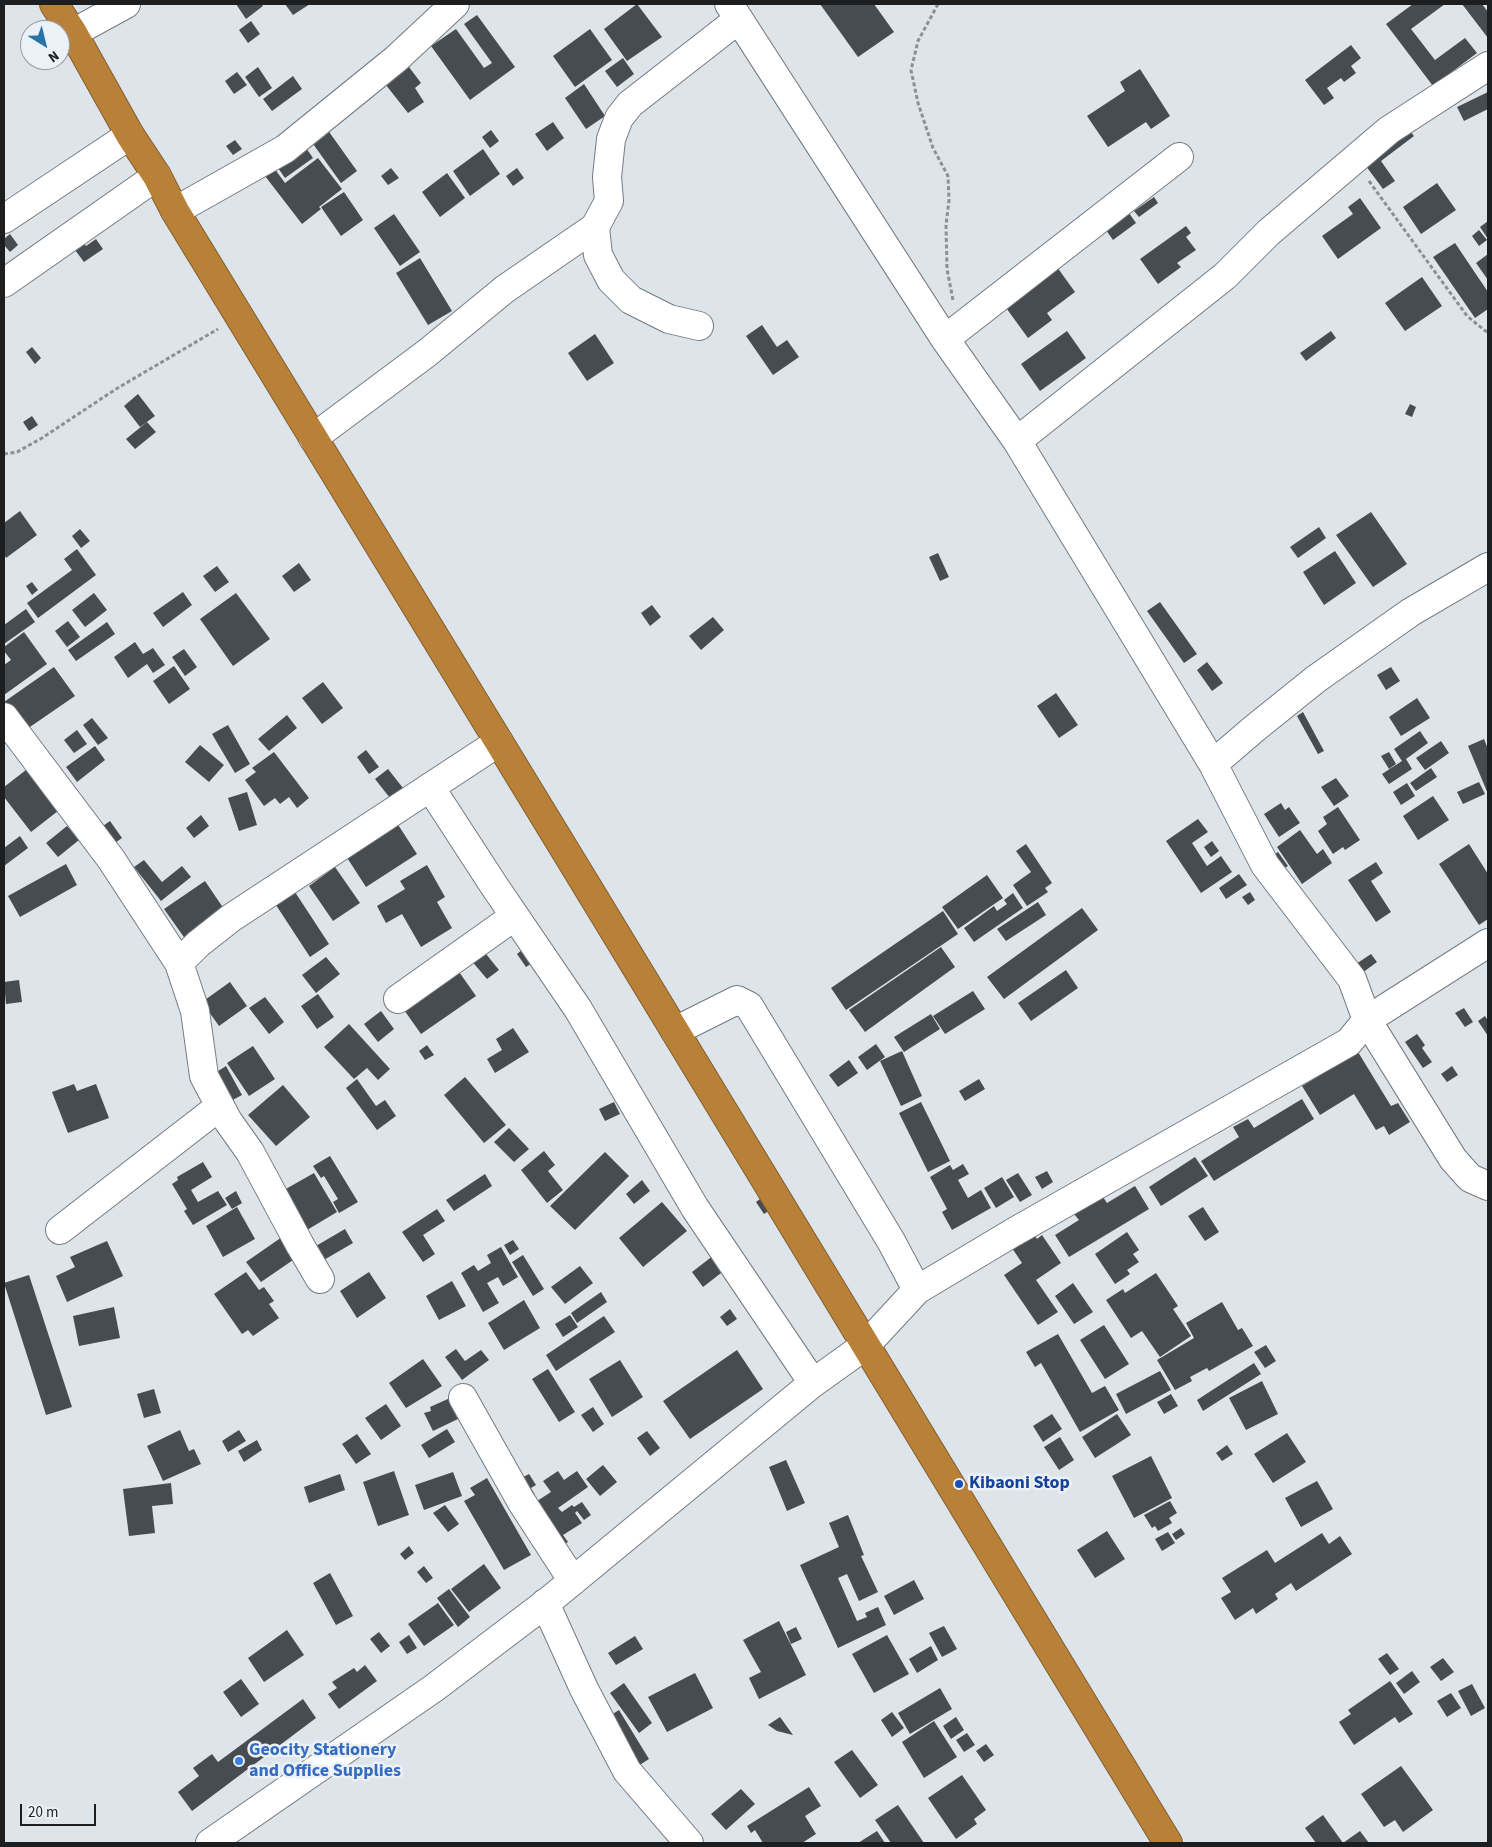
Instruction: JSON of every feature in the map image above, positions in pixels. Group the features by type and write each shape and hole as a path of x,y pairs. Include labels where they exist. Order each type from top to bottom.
{"highway":[{"path":"54,4 73,33 130,135 157,176 175,211 1168,1843"}],"street":[{"path":"73,33 126,4"},
{"path":"175,211 285,149 416,42 455,4"},
{"path":"313,438 427,353 505,289 596,227 610,201 607,177 611,140 619,118 630,104 734,11 952,333 1213,764 1265,865 1352,979 1367,1020 1453,1159 1470,1178 1488,1187"},
{"path":"1017,441 1225,276 1268,233 1389,130 1488,66"},
{"path":"4,219 130,135"},
{"path":"952,333 1179,157"},
{"path":"4,284 157,176"},
{"path":"596,227 598,255 611,280 631,300 669,319 699,326"},
{"path":"1213,764 1316,679 1411,612 1488,568"},
{"path":"4,717 111,859 179,962 195,1011 204,1076 220,1106 250,1152 320,1279"},
{"path":"179,962 231,918 499,742"},
{"path":"430,787 578,1009 694,1208 813,1383"},
{"path":"398,998 515,916"},
{"path":"210,1843 434,1688 545,1604 813,1383 866,1346 917,1290 1023,1227 1349,1042 1367,1020 1488,943"},
{"path":"675,1031 737,1000 749,1006 891,1241 917,1290"},
{"path":"60,1230 220,1106"},
{"path":"463,1398 521,1501 573,1581"},
{"path":"545,1604 584,1689 627,1772 690,1843"}],"path":[{"path":"938,4 918,41 911,70 918,103 933,148 948,176 947,269 952,333"},
{"path":"1352,160 1396,216 1467,316 1488,333"},
{"path":"4,454 17,452 42,438 116,389 240,316"}],"building":[{"path":"236,4 261,4 263,6 246,19"},
{"path":"285,4 310,4 293,15"},
{"path":"637,4 662,37 627,61 604,29"},
{"path":"820,4 874,4 894,32 858,57"},
{"path":"1413,4 1445,4 1411,29 1435,60 1465,38 1477,53 1433,86 1386,24"},
{"path":"1462,4 1482,4 1488,12 1488,38"},
{"path":"477,15 515,67 470,100 431,46 456,29 484,68 492,63 464,24"},
{"path":"251,21 260,34 248,43 239,30"},
{"path":"590,29 612,60 575,87 553,56"},
{"path":"1351,45 1361,58 1351,66 1356,73 1344,82 1341,78 1327,88 1334,98 1324,105 1305,80"},
{"path":"623,58 634,74 617,87 605,71"},
{"path":"406,63 421,83 415,88 424,102 408,113 382,80"},
{"path":"258,67 272,88 259,97 245,77"},
{"path":"1140,69 1170,116 1151,129 1146,122 1108,147 1087,116 1125,91 1120,82"},
{"path":"237,72 247,85 234,94 225,81"},
{"path":"293,76 302,89 272,111 263,99"},
{"path":"584,84 605,116 586,129 565,98"},
{"path":"1488,92 1488,109 1464,121 1457,107"},
{"path":"553,122 564,138 547,151 535,134"},
{"path":"1405,125 1414,136 1381,161 1395,181 1383,189 1360,158"},
{"path":"327,129 357,171 341,183 311,141"},
{"path":"491,130 499,141 490,148 482,137"},
{"path":"235,140 242,149 233,155 226,146"},
{"path":"304,145 313,158 285,178 276,165"},
{"path":"483,149 500,174 470,196 453,171"},
{"path":"318,158 342,189 319,207 321,209 302,224 265,176 274,168 285,183"},
{"path":"391,168 399,178 388,185 381,176"},
{"path":"517,168 524,178 513,186 506,176"},
{"path":"447,173 465,198 440,217 422,192"},
{"path":"1437,183 1456,210 1421,234 1403,207"},
{"path":"344,192 363,220 341,236 321,207"},
{"path":"1154,197 1158,203 1139,217 1134,211"},
{"path":"1360,198 1381,228 1338,259 1322,236 1353,214 1348,207"},
{"path":"1129,213 1136,223 1113,240 1106,230"},
{"path":"394,214 420,252 400,266 374,228"},
{"path":"1488,221 1488,239 1480,227"},
{"path":"1186,226 1191,233 1186,237 1196,250 1177,263 1181,267 1158,284 1140,259"},
{"path":"1479,230 1487,240 1479,246 1472,236"},
{"path":"10,234 18,245 10,252 4,245 4,239"},
{"path":"81,239 86,246 96,239 103,249 84,262 72,246"},
{"path":"1455,243 1488,292 1488,309 1475,318 1433,257"},
{"path":"1488,254 1488,280 1476,263"},
{"path":"420,258 452,311 428,325 396,273"},
{"path":"1057,267 1075,292 1047,313 1052,320 1028,338 1004,305"},
{"path":"1422,277 1442,306 1405,331 1385,303"},
{"path":"762,325 777,347 787,340 799,357 773,375 746,336"},
{"path":"1067,331 1086,358 1040,391 1021,364"},
{"path":"1331,331 1336,338 1306,361 1300,353"},
{"path":"595,334 614,363 587,381 568,353"},
{"path":"32,347 41,358 35,364 26,352"},
{"path":"138,394 155,416 140,427 124,406"},
{"path":"1410,404 1416,407 1412,417 1405,414"},
{"path":"32,416 38,425 29,431 23,422"},
{"path":"147,422 156,432 135,449 126,439"},
{"path":"20,511 37,535 6,558 4,554 4,523"},
{"path":"1371,512 1407,564 1373,587 1336,535"},
{"path":"1319,527 1326,538 1298,558 1290,547"},
{"path":"80,529 90,541 81,548 72,536"},
{"path":"77,549 96,575 38,618 27,603 72,570 64,559"},
{"path":"1335,551 1356,583 1324,605 1303,572"},
{"path":"938,553 949,577 940,581 929,557"},
{"path":"299,563 311,580 294,592 282,576"},
{"path":"217,566 229,582 215,592 203,576"},
{"path":"32,582 38,590 32,595 26,586"},
{"path":"183,592 192,605 163,627 153,613"},
{"path":"94,593 107,610 85,627 72,610"},
{"path":"236,593 270,639 233,666 200,619"},
{"path":"1160,602 1197,654 1184,663 1147,611"},
{"path":"652,605 661,617 650,626 641,613"},
{"path":"26,609 35,622 4,644 4,625"},
{"path":"713,617 724,630 701,650 689,636"},
{"path":"68,621 80,637 67,647 55,631"},
{"path":"107,622 115,634 76,661 68,650"},
{"path":"24,632 47,664 4,695 4,665 11,660 4,651 4,647"},
{"path":"135,642 143,654 153,648 165,665 153,673 147,664 128,678 114,657"},
{"path":"184,649 197,667 185,676 172,657"},
{"path":"1207,662 1223,683 1212,691 1197,670"},
{"path":"174,666 190,689 169,704 153,681"},
{"path":"54,667 75,696 24,731 4,702"},
{"path":"1391,667 1400,681 1386,690 1377,675"},
{"path":"323,682 343,708 322,724 302,698"},
{"path":"1056,693 1078,725 1059,738 1037,706"},
{"path":"1417,698 1430,718 1401,736 1389,717"},
{"path":"1303,712 1324,751 1318,754 1297,716"},
{"path":"287,715 297,728 269,751 258,739"},
{"path":"92,718 108,738 98,745 83,725"},
{"path":"228,725 250,764 235,773 212,734"},
{"path":"77,730 87,744 74,753 64,740"},
{"path":"1420,731 1428,743 1406,759 1412,769 1389,784 1382,774 1402,761 1394,749"},
{"path":"1484,739 1488,749 1488,794 1468,746"},
{"path":"1441,741 1449,753 1425,770 1416,758"},
{"path":"200,745 224,765 209,782 185,762"},
{"path":"95,746 105,760 77,782 66,767"},
{"path":"366,750 379,767 369,774 357,757"},
{"path":"274,752 309,798 297,808 289,797 280,804 275,798 264,806 245,780 256,772 252,768"},
{"path":"1389,752 1396,764 1389,769 1381,756"},
{"path":"1431,768 1437,777 1416,791 1410,783"},
{"path":"388,769 403,788 390,798 375,779"},
{"path":"26,770 58,811 31,832 4,797 4,787"},
{"path":"1336,778 1349,796 1334,806 1321,787"},
{"path":"1479,782 1485,794 1463,804 1457,792"},
{"path":"1407,783 1415,796 1401,805 1393,792"},
{"path":"247,792 257,825 239,831 228,798"},
{"path":"1433,796 1449,820 1418,840 1403,816"},
{"path":"1281,803 1285,810 1289,807 1300,823 1279,837 1264,814"},
{"path":"1338,807 1360,840 1345,850 1343,847 1333,854 1318,831 1327,824 1323,817"},
{"path":"201,815 209,826 194,838 186,828"},
{"path":"1198,819 1208,832 1192,843 1207,866 1221,856 1232,872 1201,893 1166,841"},
{"path":"395,820 417,854 366,887 344,853"},
{"path":"110,821 122,838 112,845 100,828"},
{"path":"67,826 79,840 58,857 46,843"},
{"path":"1300,830 1317,854 1323,849 1332,863 1302,884 1277,847"},
{"path":"20,836 28,848 4,866 4,848"},
{"path":"1212,841 1219,851 1211,857 1204,847"},
{"path":"1026,844 1052,883 1045,888 1048,892 1027,906 1013,885 1031,872 1016,851"},
{"path":"1469,844 1488,874 1488,919 1479,925 1439,864"},
{"path":"1278,852 1288,866 1278,872 1269,858"},
{"path":"144,860 162,882 182,866 191,877 161,901 134,867"},
{"path":"1376,862 1383,873 1371,881 1391,912 1376,922 1348,880"},
{"path":"66,864 77,885 20,917 8,896"},
{"path":"427,865 445,897 437,902 452,928 421,947 402,914 386,923 377,906 405,889 400,881"},
{"path":"335,867 360,903 333,921 309,886"},
{"path":"1239,874 1247,885 1226,899 1219,888"},
{"path":"987,875 1003,898 958,929 942,907"},
{"path":"205,881 226,912 186,940 164,909"},
{"path":"293,889 329,944 310,957 274,902"},
{"path":"1250,892 1255,900 1248,905 1242,897"},
{"path":"1013,893 1023,908 974,942 964,928 994,906 997,911 1007,904 1004,900"},
{"path":"1038,902 1046,915 1006,941 997,929"},
{"path":"1082,908 1098,930 1004,999 987,977"},
{"path":"943,911 958,934 846,1010 831,988"},
{"path":"527,946 537,960 526,967 517,954"},
{"path":"941,947 955,967 865,1032 849,1010"},
{"path":"482,949 499,970 487,979 470,959"},
{"path":"1371,954 1377,962 1362,973 1356,964"},
{"path":"326,957 340,974 316,993 302,975"},
{"path":"457,969 476,996 421,1034 402,1007"},
{"path":"1066,970 1078,988 1031,1021 1018,1003"},
{"path":"19,980 22,1002 6,1004 4,982"},
{"path":"230,982 247,1006 219,1026 202,1002"},
{"path":"973,991 985,1009 945,1034 933,1016"},
{"path":"318,994 334,1017 317,1029 301,1006"},
{"path":"265,997 284,1022 269,1034 249,1008"},
{"path":"1464,1008 1473,1022 1465,1027 1455,1013"},
{"path":"381,1011 394,1029 378,1042 364,1024"},
{"path":"931,1014 940,1029 904,1052 894,1037"},
{"path":"1485,1016 1488,1021 1488,1036 1478,1021"},
{"path":"349,1024 390,1069 378,1080 367,1068 354,1079 324,1047"},
{"path":"513,1028 529,1052 495,1073 487,1059 502,1050 496,1039"},
{"path":"1417,1034 1425,1045 1422,1048 1432,1062 1423,1068 1405,1042"},
{"path":"876,1044 885,1057 867,1070 858,1057"},
{"path":"427,1045 434,1055 425,1060 419,1051"},
{"path":"253,1046 275,1079 249,1096 227,1063"},
{"path":"902,1051 922,1096 901,1106 880,1061"},
{"path":"1358,1052 1391,1106 1398,1103 1410,1122 1389,1135 1384,1126 1376,1130 1354,1094 1320,1115 1302,1086"},
{"path":"849,1060 858,1073 838,1087 829,1075"},
{"path":"226,1066 242,1095 227,1103 212,1075"},
{"path":"1452,1066 1458,1075 1447,1082 1441,1074"},
{"path":"465,1077 506,1125 484,1143 444,1095"},
{"path":"357,1079 376,1106 385,1100 396,1116 377,1130 346,1088"},
{"path":"979,1079 985,1089 965,1101 959,1091"},
{"path":"74,1084 77,1091 96,1084 109,1118 68,1133 52,1092"},
{"path":"283,1085 310,1117 276,1146 248,1115"},
{"path":"1302,1099 1314,1119 1214,1181 1201,1161 1239,1137 1233,1127 1248,1119 1254,1128"},
{"path":"614,1102 620,1114 605,1121 599,1109"},
{"path":"921,1102 950,1161 928,1172 899,1113"},
{"path":"509,1128 529,1149 514,1162 494,1142"},
{"path":"544,1151 555,1165 548,1171 563,1190 547,1203 521,1170"},
{"path":"605,1152 629,1176 575,1230 550,1206"},
{"path":"330,1156 358,1202 339,1213 333,1202 338,1199 324,1176 321,1178 313,1166"},
{"path":"1195,1157 1208,1176 1161,1206 1149,1187"},
{"path":"203,1162 212,1177 191,1190 198,1202 218,1191 227,1205 193,1225 184,1211 187,1209 172,1184 178,1180 177,1177"},
{"path":"963,1164 969,1174 958,1180 968,1198 981,1190 991,1208 952,1230 942,1212 947,1209 930,1177 950,1165 953,1170"},
{"path":"1047,1171 1053,1182 1042,1189 1035,1177"},
{"path":"314,1173 337,1212 307,1230 284,1190"},
{"path":"1018,1173 1032,1195 1020,1202 1006,1180"},
{"path":"485,1174 492,1186 454,1211 446,1200"},
{"path":"1002,1177 1014,1197 996,1208 984,1188"},
{"path":"642,1180 650,1191 634,1204 626,1194"},
{"path":"1135,1186 1149,1209 1069,1257 1055,1235 1079,1220 1074,1214 1103,1197 1107,1203"},
{"path":"236,1191 242,1203 232,1209 225,1198"},
{"path":"764,1196 773,1208 764,1214 756,1202"},
{"path":"662,1202 687,1231 643,1267 619,1238"},
{"path":"237,1207 255,1239 223,1257 206,1226"},
{"path":"1203,1207 1219,1232 1205,1241 1188,1216"},
{"path":"437,1209 445,1221 423,1235 435,1254 423,1262 402,1232"},
{"path":"345,1229 353,1243 317,1264 309,1250"},
{"path":"1031,1230 1037,1239 1042,1235 1061,1263 1036,1280 1058,1312 1038,1325 1004,1275 1022,1263 1010,1245"},
{"path":"1127,1232 1139,1250 1133,1254 1139,1262 1127,1270 1130,1274 1115,1284 1095,1254"},
{"path":"282,1237 296,1258 261,1282 246,1262"},
{"path":"513,1240 519,1249 510,1255 504,1245"},
{"path":"107,1241 123,1276 67,1302 56,1276 75,1267 70,1257"},
{"path":"501,1247 518,1277 503,1286 498,1277 487,1283 499,1303 483,1312 461,1273 474,1265 478,1271 491,1263 487,1255"},
{"path":"523,1255 544,1289 533,1296 512,1262"},
{"path":"714,1255 725,1270 703,1287 692,1272"},
{"path":"580,1266 593,1283 565,1304 551,1287"},
{"path":"246,1272 259,1290 264,1287 274,1301 269,1304 279,1318 253,1336 248,1330 242,1334 214,1294"},
{"path":"369,1272 386,1298 357,1318 340,1291"},
{"path":"1156,1273 1178,1306 1173,1309 1191,1336 1160,1357 1142,1331 1131,1338 1106,1300 1123,1289 1125,1293"},
{"path":"29,1275 72,1407 46,1415 4,1283"},
{"path":"452,1281 466,1306 439,1320 426,1296"},
{"path":"1073,1283 1093,1312 1074,1324 1055,1296"},
{"path":"601,1292 607,1302 577,1323 571,1313"},
{"path":"524,1300 540,1328 504,1350 488,1323"},
{"path":"1222,1302 1238,1330 1242,1328 1253,1346 1209,1371 1207,1368 1190,1377 1192,1381 1175,1390 1157,1360 1194,1338 1186,1323"},
{"path":"114,1307 120,1338 79,1346 73,1316"},
{"path":"730,1309 737,1319 727,1326 720,1317"},
{"path":"570,1315 578,1327 563,1337 555,1324"},
{"path":"604,1316 615,1332 556,1371 546,1355"},
{"path":"1104,1325 1129,1364 1105,1379 1080,1340"},
{"path":"1058,1334 1092,1393 1105,1386 1119,1410 1080,1432 1041,1363 1035,1367 1026,1352"},
{"path":"1266,1345 1276,1361 1265,1368 1254,1352"},
{"path":"456,1349 465,1361 481,1350 489,1360 462,1380 445,1357"},
{"path":"737,1350 763,1389 690,1439 663,1401"},
{"path":"423,1359 442,1386 406,1408 389,1383"},
{"path":"620,1360 643,1397 612,1417 589,1379"},
{"path":"1254,1363 1261,1374 1203,1411 1197,1400"},
{"path":"548,1369 575,1412 559,1422 532,1379"},
{"path":"1160,1371 1171,1390 1126,1414 1116,1394"},
{"path":"1262,1381 1278,1414 1246,1430 1229,1398"},
{"path":"154,1389 161,1413 144,1418 137,1394"},
{"path":"1171,1394 1178,1406 1164,1414 1157,1402"},
{"path":"450,1398 460,1418 433,1431 424,1413 431,1411 430,1407"},
{"path":"386,1404 401,1426 381,1440 365,1418"},
{"path":"593,1407 604,1424 593,1432 581,1415"},
{"path":"1052,1414 1062,1429 1043,1442 1033,1426"},
{"path":"1117,1414 1131,1435 1095,1458 1082,1437"},
{"path":"447,1429 455,1442 429,1458 421,1445"},
{"path":"180,1430 189,1451 194,1449 201,1464 163,1481 147,1446"},
{"path":"239,1430 246,1441 228,1452 222,1441"},
{"path":"647,1431 660,1448 650,1456 637,1438"},
{"path":"1287,1433 1306,1462 1273,1483 1254,1454"},
{"path":"357,1434 371,1454 356,1464 342,1444"},
{"path":"1060,1437 1074,1460 1059,1470 1044,1447"},
{"path":"257,1440 262,1450 244,1462 238,1451"},
{"path":"1227,1445 1233,1454 1222,1461 1216,1453"},
{"path":"1151,1456 1172,1498 1134,1518 1112,1476"},
{"path":"786,1460 805,1503 787,1511 769,1467"},
{"path":"603,1465 617,1482 600,1496 586,1479"},
{"path":"394,1471 409,1515 378,1526 363,1482"},
{"path":"558,1471 564,1480 577,1471 588,1487 558,1508 562,1512 572,1505 574,1507 582,1502 591,1515 584,1520 577,1511 575,1513 582,1523 563,1535 568,1542 563,1545 531,1505 551,1492 543,1481"},
{"path":"453,1472 462,1496 424,1510 415,1485"},
{"path":"340,1474 345,1490 309,1503 304,1487"},
{"path":"529,1474 536,1485 531,1488 535,1495 527,1499 516,1481"},
{"path":"487,1478 531,1555 504,1570 464,1501 475,1495 470,1488"},
{"path":"1317,1481 1333,1509 1301,1527 1285,1498"},
{"path":"171,1483 173,1504 152,1506 155,1533 129,1536 123,1489"},
{"path":"1170,1501 1177,1513 1169,1518 1172,1523 1158,1531 1155,1526 1152,1528 1144,1515"},
{"path":"445,1505 459,1524 448,1532 433,1513"},
{"path":"848,1515 864,1555 861,1556 878,1592 859,1601 847,1574 838,1578 857,1621 867,1617 865,1613 878,1607 886,1625 838,1648 800,1565 839,1547 829,1523"},
{"path":"1181,1528 1185,1534 1176,1540 1172,1534"},
{"path":"1107,1531 1125,1559 1095,1578 1077,1550"},
{"path":"1168,1532 1175,1543 1162,1551 1155,1539"},
{"path":"1322,1533 1329,1544 1340,1536 1352,1554 1296,1591 1291,1583 1275,1594 1278,1599 1256,1614 1253,1608 1235,1620 1221,1598 1231,1592 1222,1578 1267,1550 1275,1563"},
{"path":"409,1546 414,1553 405,1560 400,1554"},
{"path":"484,1564 501,1588 469,1612 451,1589"},
{"path":"424,1566 433,1578 426,1583 417,1572"},
{"path":"330,1573 353,1616 336,1625 313,1583"},
{"path":"914,1580 924,1599 894,1615 884,1596"},
{"path":"449,1589 470,1617 458,1627 437,1598"},
{"path":"438,1603 454,1625 424,1646 408,1624"},
{"path":"779,1621 806,1675 759,1699 749,1678 761,1672 743,1640"},
{"path":"944,1626 957,1649 942,1657 929,1633"},
{"path":"796,1627 802,1639 791,1644 786,1632"},
{"path":"287,1630 304,1655 264,1682 248,1658"},
{"path":"379,1632 390,1646 381,1653 370,1639"},
{"path":"409,1635 417,1648 407,1654 399,1642"},
{"path":"887,1635 909,1674 874,1693 852,1654"},
{"path":"635,1636 643,1649 616,1665 608,1653"},
{"path":"931,1646 938,1660 917,1673 909,1659"},
{"path":"1387,1653 1399,1669 1390,1675 1378,1659"},
{"path":"1443,1658 1454,1672 1441,1681 1430,1667"},
{"path":"365,1665 377,1681 339,1709 328,1694 337,1688 332,1682 354,1668 357,1672"},
{"path":"1412,1671 1420,1682 1404,1694 1396,1683"},
{"path":"695,1673 713,1708 667,1732 648,1697"},
{"path":"241,1679 259,1704 241,1717 223,1692"},
{"path":"1390,1681 1413,1714 1399,1723 1395,1717 1354,1745 1339,1722 1351,1714 1348,1710"},
{"path":"624,1683 652,1723 639,1733 610,1693"},
{"path":"1472,1684 1485,1708 1471,1716 1458,1691"},
{"path":"940,1688 952,1709 910,1734 898,1713"},
{"path":"1451,1693 1461,1708 1447,1717 1437,1701"},
{"path":"303,1699 316,1718 192,1811 178,1792 199,1776 193,1768 212,1754 218,1762"},
{"path":"619,1710 649,1759 638,1766 608,1717"},
{"path":"892,1712 904,1728 892,1737 881,1720"},
{"path":"780,1717 793,1735 777,1731 768,1725"},
{"path":"956,1717 964,1730 951,1739 943,1726"},
{"path":"934,1721 957,1757 924,1778 902,1742"},
{"path":"967,1733 975,1745 964,1752 956,1740"},
{"path":"986,1744 994,1755 984,1762 976,1751"},
{"path":"852,1750 878,1785 860,1798 834,1762"},
{"path":"1401,1766 1433,1810 1403,1832 1395,1820 1384,1827 1361,1794"},
{"path":"962,1775 986,1810 974,1819 977,1824 956,1839 928,1798"},
{"path":"809,1787 821,1806 805,1816 816,1834 802,1843 763,1843 755,1830 751,1833 747,1826"},
{"path":"741,1789 755,1804 726,1830 711,1814"},
{"path":"898,1805 924,1843 891,1843 875,1820"},
{"path":"1323,1815 1343,1843 1316,1843 1305,1828"},
{"path":"877,1831 885,1843 858,1843"},
{"path":"1360,1831 1369,1843 1343,1843"}],"place":[{"name":"Kibaoni Stop","path":"959,1484"},
{"name":"Geocity Stationery and Office Supplies","path":"239,1761"}]}
